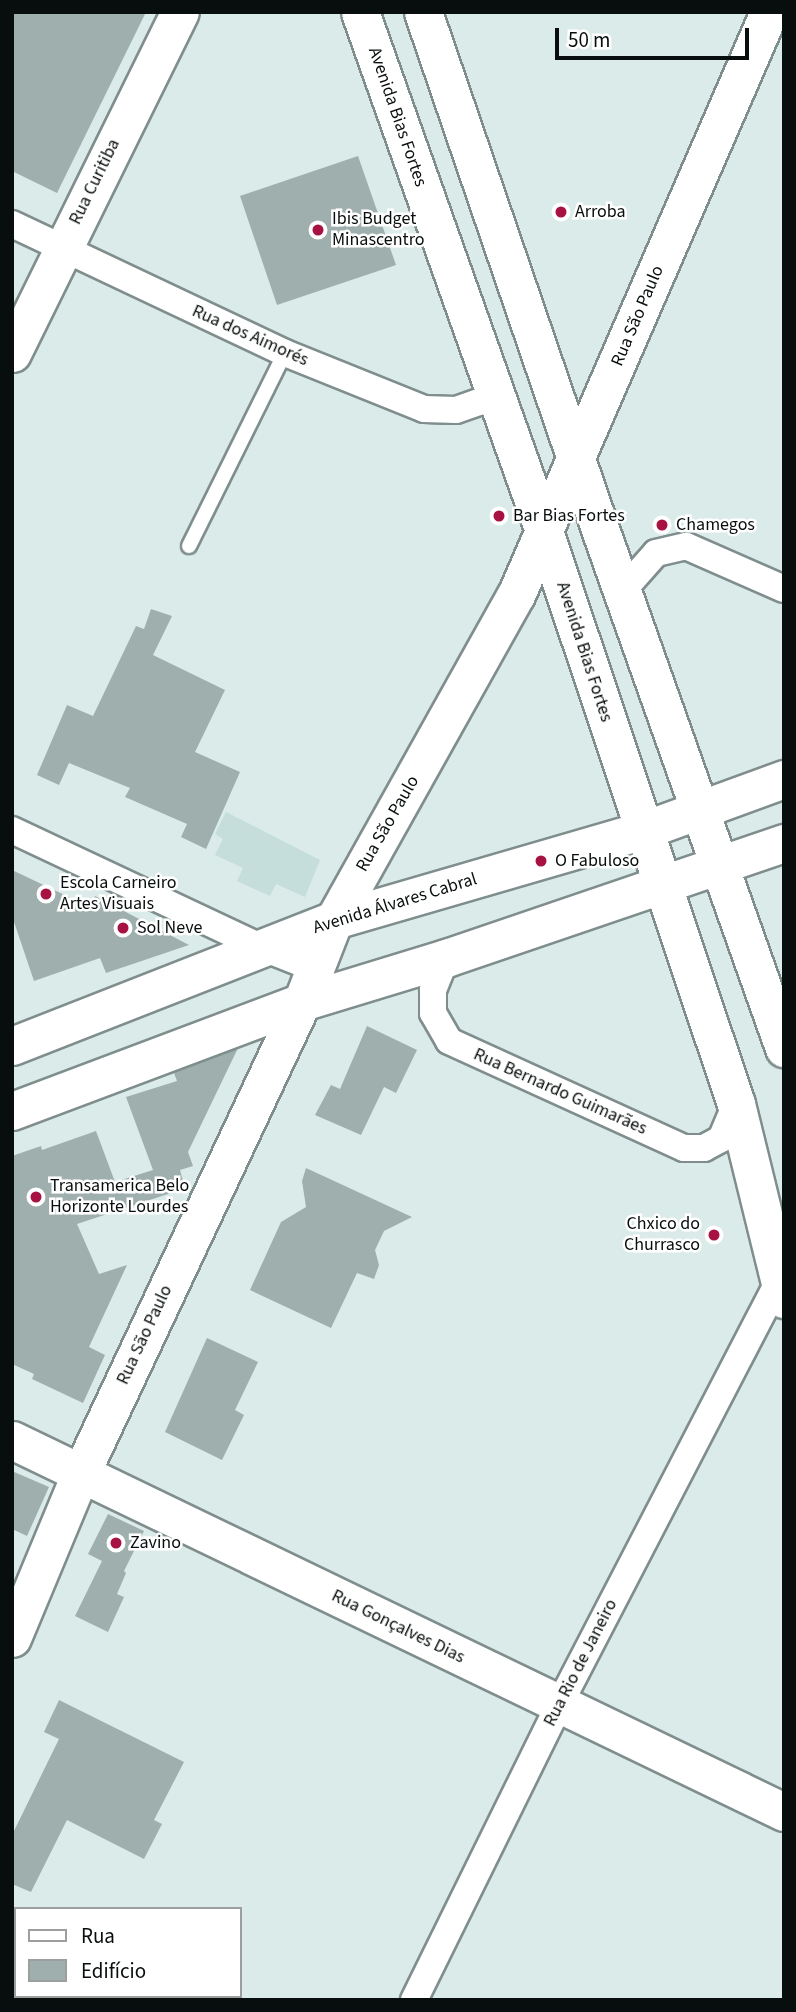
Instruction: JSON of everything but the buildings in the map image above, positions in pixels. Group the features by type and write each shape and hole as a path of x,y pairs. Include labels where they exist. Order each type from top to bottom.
{"street":[{"name":"Rua Curitiba","path":"12,354 180,12"},
{"name":"Avenida Bias Fortes","path":"360,12 544,531 736,1104 781,1290"},
{"path":"423,12 576,458 784,1048"},
{"name":"Rua São Paulo","path":"12,1638 80,1475 309,986 334,920 504,620 769,12"},
{"name":"Rua dos Aimorés","path":"12,224 285,353 425,409 456,410 496,396"},
{"path":"624,589 656,553 687,546 784,589"},
{"path":"504,620 522,611 545,610 575,627"},
{"name":"Avenida Álvares Cabral","path":"12,1046 334,920 644,830 784,779"},
{"path":"12,830 263,948 309,986"},
{"path":"12,1111 309,986 446,958 720,867 784,843"},
{"name":"Rua Bernardo Guimarães","path":"446,958 433,990 433,1013 449,1041 684,1148 704,1148 721,1139 736,1104"},
{"name":"Rua Rio de Janeiro","path":"414,2000 559,1704 755,1330 781,1290"},
{"path":"755,1330 776,1319 784,1320"},
{"name":"Rua Gonçalves Dias","path":"12,1440 784,1812"}],"lane":[{"path":"189,546 285,353"}],"shaded area":[{"path":"226,812 320,860 305,897 276,884 270,896 237,881 243,868 215,855 223,839 215,834"}],"place":[{"name":"Arroba","path":"561,212"},
{"name":"Ibis Budget Minascentro","path":"318,230"},
{"name":"Bar Bias Fortes","path":"499,516"},
{"name":"Chamegos","path":"662,525"},
{"name":"O Fabuloso","path":"541,861"},
{"name":"Escola Carneiro Artes Visuais","path":"46,894"},
{"name":"Sol Neve","path":"123,928"},
{"name":"Transamerica Belo Horizonte Lourdes","path":"36,1197"},
{"name":"Chxico do Churrasco","path":"714,1235"},
{"name":"Zavino","path":"116,1543"}]}
